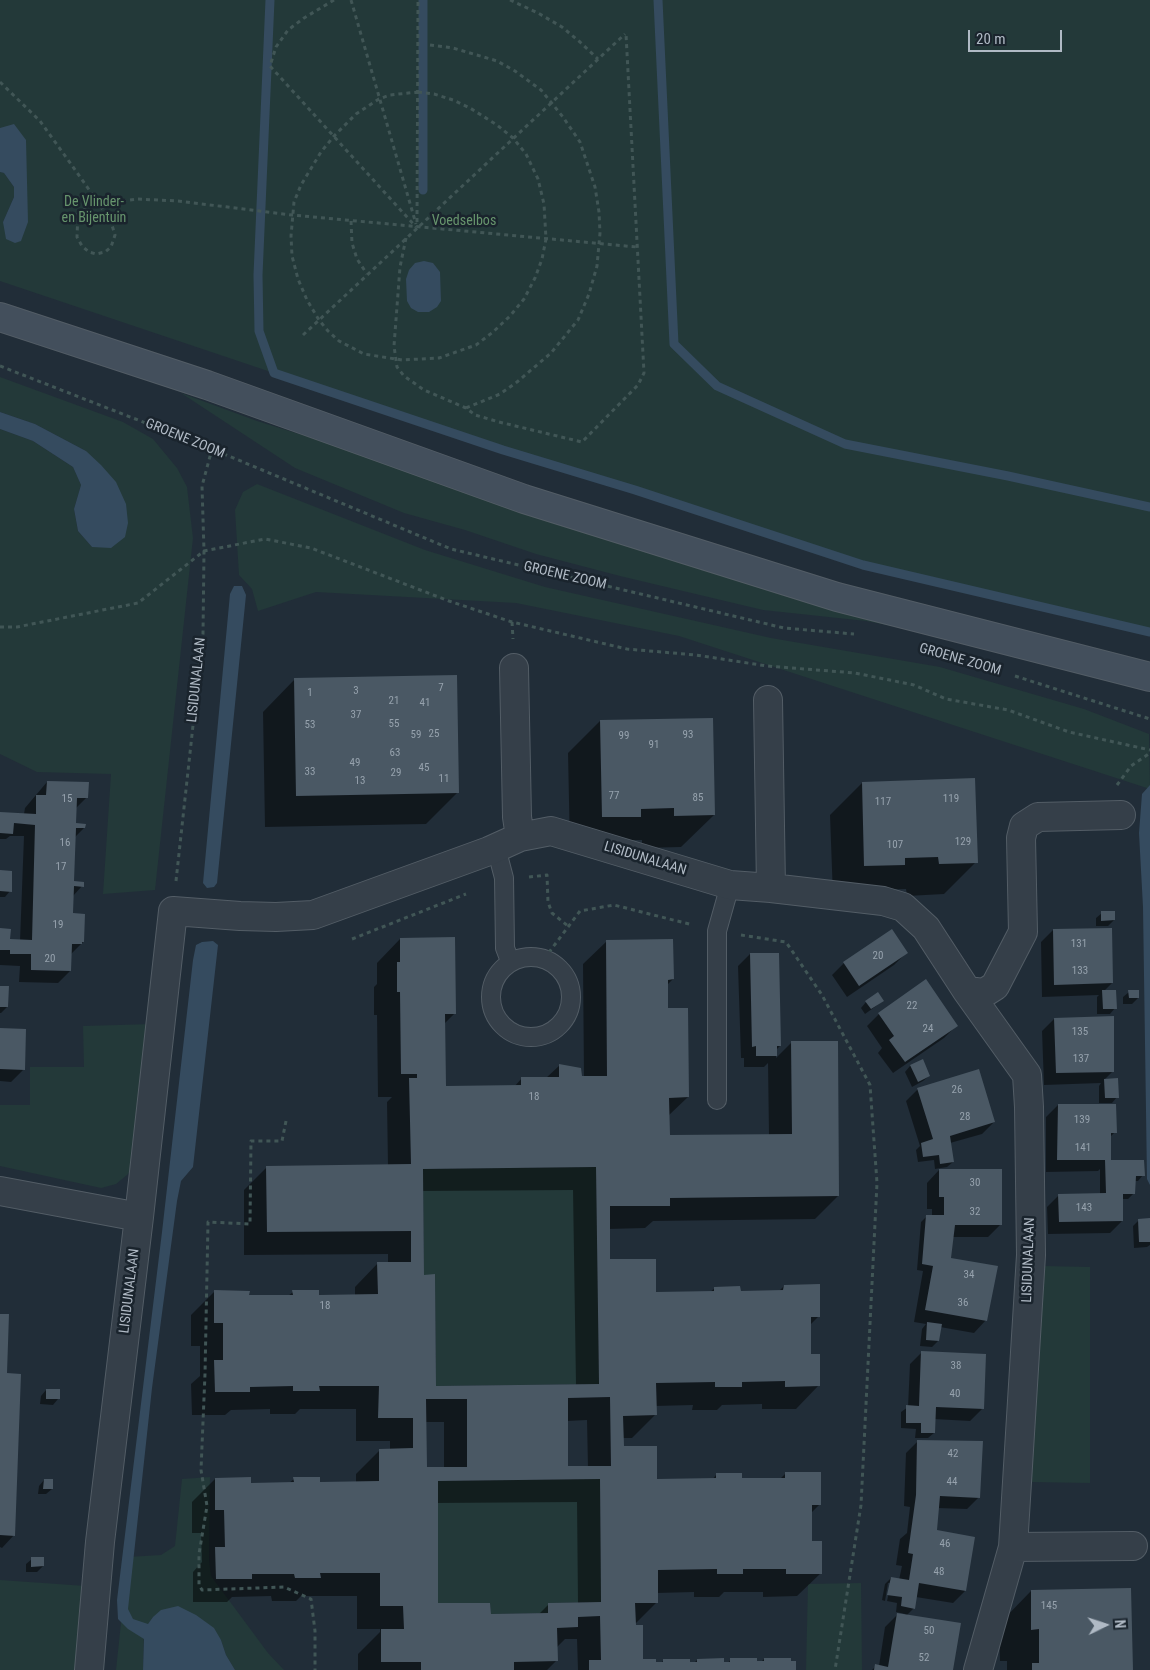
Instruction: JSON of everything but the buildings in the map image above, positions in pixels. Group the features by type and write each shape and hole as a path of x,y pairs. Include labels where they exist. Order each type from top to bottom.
{"main road":[{"path":"0,317 207,385 524,499 837,597 1150,677"}],"street":[{"path":"514,668 517,817 520,837"},
{"path":"768,700 771,888"},
{"path":"967,991 984,993 995,986 1023,932 1021,838 1024,826 1038,817 1114,815"},
{"name":"LISIDUNALAAN","path":"89,1670 100,1542 139,1217 172,911 276,918 313,915 489,851 520,837 551,831 730,885 883,901 903,907 926,928 1026,1076 1029,1107 1031,1255 1013,1547 978,1670"},
{"path":"0,1191 139,1217"},
{"path":"1013,1547 1133,1546"}],"lane":[{"path":"489,851 499,859 504,878 505,948 510,961"},
{"path":"717,1100 717,931 730,885"},
{"path":"530,956 544,959 556,966 566,976 570,989 570,1003 566,1016 554,1030 542,1036 530,1038 516,1035 500,1023 490,1001 492,987 498,974 510,961 530,956"}],"path":[{"path":"334,0 288,30 276,47 270,66 417,227"},
{"path":"351,0 417,227"},
{"path":"417,227 418,0"},
{"path":"510,0 538,13 562,28 598,59"},
{"path":"303,335 417,227 551,102 626,34 644,373 638,385 582,442 475,415 466,408 424,390 404,376 397,367 395,359 395,321 400,267 406,238"},
{"path":"430,45 453,48 497,61 529,80 541,90 580,142 595,187 598,212 599,244 597,266 589,294 578,320 565,338 546,358 511,386 486,401 466,408"},
{"path":"0,82 40,121 99,204 111,222 115,236 111,247 104,252 96,254 89,252 82,246 77,237 78,214 93,204 99,204 137,199 178,201 266,213 636,248"},
{"path":"418,92 434,94 470,108 497,125 513,138 526,154 538,179 544,204 546,239 542,259 524,299 510,316 476,345 439,358 420,360 395,359 364,354 339,341 319,320 306,300 294,264 290,236 294,202 301,185 317,158 334,136 356,114 379,99 390,95 418,92"},
{"path":"351,221 352,243 357,259 367,274"},
{"name":"GROENE ZOOM","path":"0,366 212,449 451,549 784,628 862,635"},
{"name":"LISIDUNALAAN","path":"172,911 203,634 204,551 202,486 212,449"},
{"path":"0,627 17,627 138,603 204,551 265,539 311,548 448,601 512,622 626,649 696,655 767,666 856,673 914,686 946,699 1008,710 1069,732 1150,751"},
{"name":"GROENE ZOOM","path":"1011,674 1150,719"},
{"path":"1114,815 1118,783 1130,766 1150,751"},
{"path":"352,939 504,878 547,875 548,902 552,913 568,926"},
{"path":"544,959 580,911 614,905 717,931 786,942 822,995 870,1085 877,1183 861,1505 836,1670"},
{"path":"286,1122 282,1141 251,1141 250,1224 208,1222 201,1470 207,1506 199,1554 199,1585 202,1590 284,1587 311,1599 315,1631 315,1670"}],"green space":[{"path":"0,0 1150,0 1150,632 863,565 701,510 503,450 0,281 0,172 4,173 14,187 14,197 3,222 28,222 0,128"},
{"path":"0,377 123,422 153,439 177,468 187,487 193,538 155,890 103,894 111,774 37,772 0,754 0,429 33,441 73,467 81,485 74,509 78,531 92,547 86,451 35,424 0,412"},
{"path":"181,393 257,421 971,641 866,621 763,610 536,554 465,530 404,513 295,468"},
{"path":"257,484 425,550 545,587 771,638 940,667 1084,709 1149,734 1150,789 679,636 516,603 316,592 258,611 252,589 239,575 235,510 243,492"},
{"path":"153,1024 139,1161 127,1175 116,1184 101,1188 0,1166 0,1105 30,1105 30,1067 84,1067 83,1026"},
{"path":"596,1167 599,1384 436,1386 435,1275 424,1275 423,1169"},
{"path":"1043,1266 1090,1267 1090,1483 1029,1482"},
{"path":"210,1477 209,1559 211,1576 268,1653 284,1670 235,1670 226,1655 221,1640 153,1617 144,1631 143,1670 116,1670 128,1557 161,1555 175,1546 182,1479"},
{"path":"600,1479 601,1602 549,1603 548,1613 491,1614 490,1603 438,1603 438,1481"},
{"path":"0,1580 86,1586 76,1670 0,1670"},
{"path":"861,1583 862,1670 806,1670 808,1584"}],"water":[{"path":"14,124 26,140 28,222 21,241 15,243 6,239 3,222 14,197 14,187 4,173 0,172 0,128"},
{"path":"424,261 433,263 440,272 441,301 437,307 429,312 418,312 411,308 407,301 406,279 409,270 415,263"},
{"path":"0,412 35,424 86,451 101,465 116,482 126,504 128,523 125,537 111,548 92,547 78,531 74,509 81,485 73,467 33,441 0,429"},
{"path":"234,586 242,586 246,595 217,883 214,887 207,888 203,883 230,594"},
{"path":"1150,785 1150,1185 1147,1179 1143,907 1139,833 1142,794"},
{"path":"213,941 218,945 193,1167 181,1181 177,1201 152,1388 128,1609 133,1619 148,1624 161,1610 178,1606 196,1615 214,1628 235,1670 143,1670 144,1639 128,1629 118,1619 117,1600 193,960 196,945 202,942"}],"waterway":[{"path":"270,0 258,275 259,331 274,373 503,450 635,490 863,565 1150,632"},
{"path":"423,0 423,190"},
{"path":"658,0 674,344 717,386 845,444 1008,476 1150,507"}],"park label":[{"name":"De Vlinder- en Bijentuin","path":"94,210"},
{"name":"Voedselbos","path":"464,221"}]}
